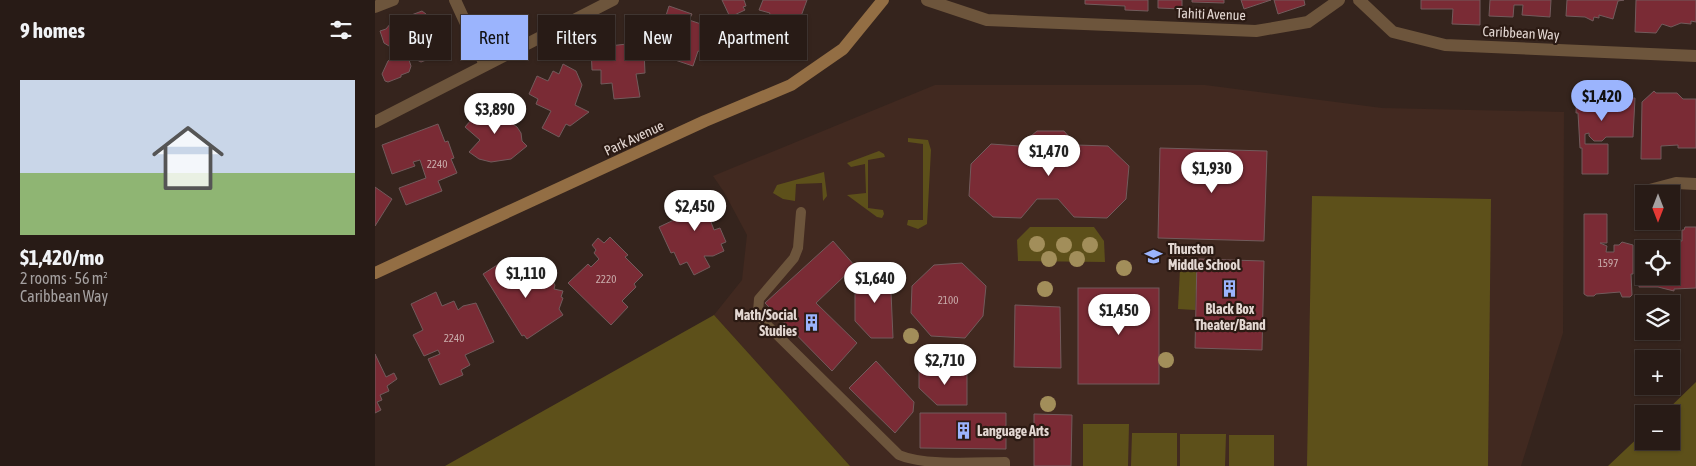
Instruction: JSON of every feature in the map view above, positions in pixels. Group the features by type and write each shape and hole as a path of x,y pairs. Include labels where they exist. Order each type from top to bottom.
{"main road":[{"name":"Park Avenue","path":"375,273 712,118 791,86 843,48 883,0"}],"street":[{"path":"375,7 393,0"},
{"path":"455,0 485,64"},
{"path":"375,122 613,0"},
{"name":"Tahiti Avenue","path":"927,0 987,20 1256,31 1308,22 1339,0"},
{"name":"Caribbean Way","path":"1359,0 1393,32 1445,45 1696,56"},
{"path":"1668,185 1676,183 1696,184"}],"lane":[{"path":"801,212 798,248 794,258 759,299 758,312 765,323 899,456 909,460 926,462 1005,462 1005,466"}],"shaded area":[{"name":"Thurston Middle School","path":"935,85 1205,85 1382,108 1564,112 1563,333 1521,466 850,466 714,315 742,280 747,235 724,192 713,176"},
{"path":"908,138 928,140 931,150 927,224 918,229 907,225 908,220 923,220 923,144 908,142"},
{"path":"879,151 885,157 868,160 868,208 883,210 882,218 877,217 847,195 866,193 865,164 851,167 847,163"},
{"path":"824,172 827,196 823,201 822,183 796,184 795,201 783,199 773,193 777,185"},
{"path":"1312,196 1491,199 1488,466 1307,466"},
{"path":"1030,227 1094,227 1104,241 1105,262 1018,261 1017,240"},
{"path":"1180,268 1197,268 1195,310 1178,309"},
{"path":"714,315 850,466 445,466"},
{"path":"1696,382 1696,466 1608,466 1635,440 1635,450 1680,450 1680,405 1672,405"},
{"path":"1083,424 1129,424 1128,466 1083,466"},
{"path":"1132,433 1177,433 1177,466 1131,466"},
{"path":"1180,434 1226,434 1225,466 1180,466"},
{"path":"1229,435 1274,435 1274,466 1229,466"}],"building":[{"path":"722,0 744,0 746,6 743,7 745,10 734,15 729,15"},
{"path":"763,0 807,0 801,15 769,15 770,13 759,10"},
{"path":"1085,0 1148,0 1148,11 1125,10 1125,6 1085,4"},
{"path":"1158,0 1182,0 1182,9 1158,8"},
{"path":"1192,0 1224,0 1224,3 1192,2"},
{"path":"1241,0 1271,0 1244,9"},
{"path":"1274,0 1304,0 1305,5 1278,14"},
{"path":"1421,0 1480,0 1480,25 1452,24 1453,9 1421,9"},
{"path":"1490,0 1551,0 1550,17 1522,15 1523,5 1514,5 1513,17 1489,16"},
{"path":"1567,0 1624,0 1618,1 1613,19 1599,15 1599,18 1594,17 1593,21 1585,17 1566,16"},
{"path":"1636,0 1696,0 1696,22 1691,21 1691,24 1681,23 1671,27 1662,24 1656,33 1635,32"},
{"path":"669,6 692,14 690,18 690,15 666,15"},
{"path":"422,11 426,15 411,15"},
{"path":"690,20 700,24 700,52 698,51 693,66 675,60 690,60"},
{"path":"390,24 389,46 384,43 380,31 386,29"},
{"path":"625,44 625,60 644,60 645,73 636,74 640,97 614,99 612,83 601,84 601,70 592,70 592,60 615,60 615,45"},
{"path":"409,60 411,66 409,72 388,82 385,81 382,74 388,61"},
{"path":"563,64 576,71 582,85 575,105 589,112 570,126 566,124 559,137 542,128 551,111 536,104 538,99 529,94 537,76 548,81 553,71 559,74"},
{"path":"1577,84 1622,84 1621,87 1625,87 1625,98 1635,98 1633,137 1606,137 1602,141 1594,141 1589,136 1589,133 1585,134 1585,144 1608,144 1608,174 1582,174 1582,148 1580,148 1578,113 1576,113"},
{"path":"1654,91 1656,93 1677,93 1683,99 1696,99 1696,148 1678,148 1678,145 1661,146 1661,159 1641,159 1642,102"},
{"path":"498,99 498,106 509,106 503,120 517,127 521,133 522,141 527,146 511,159 491,162 479,159 469,152 480,140 465,127 471,120 478,124 479,122 476,120 479,112 487,104"},
{"path":"438,124 445,142 448,141 454,158 451,159 457,173 438,181 442,191 406,205 399,188 426,178 420,160 413,162 415,166 392,174 382,145"},
{"path":"1037,131 1064,131 1076,145 1108,146 1129,166 1126,199 1107,218 1074,217 1058,199 1037,199 1021,218 993,217 969,196 971,164 991,144 1019,146"},
{"path":"1160,148 1267,151 1264,241 1158,238"},
{"path":"375,187 392,199 375,226"},
{"path":"706,191 709,196 714,193 723,212 717,214 719,219 711,222 714,230 720,228 726,242 721,244 724,251 713,256 704,256 710,267 694,275 687,262 680,265 674,252 671,253 659,227 676,219 671,208"},
{"path":"1584,214 1607,214 1607,243 1600,243 1607,246 1606,252 1614,252 1614,245 1619,245 1622,242 1633,245 1632,295 1630,297 1622,297 1620,292 1596,294 1594,296 1584,294"},
{"path":"1685,227 1696,227 1696,288 1674,289 1674,291 1658,287 1639,287 1639,285 1680,285 1680,241 1682,241 1682,230"},
{"path":"610,237 628,255 625,257 643,275 634,284 636,287 622,301 628,307 611,325 568,283 588,264 591,267 599,259 594,253 596,250 592,245 598,238 604,243"},
{"name":"Math/Social Studies","path":"833,241 855,266 816,303 857,343 832,371 765,303"},
{"name":"Black Box Theater/Band","path":"1197,259 1264,261 1262,350 1195,348"},
{"path":"505,260 522,286 544,269 555,285 554,289 563,291 561,297 563,298 559,309 563,315 527,339 524,335 522,336 483,274"},
{"path":"962,263 986,286 983,316 965,338 931,336 911,313 912,286 934,265"},
{"path":"874,269 890,269 893,338 871,338 855,321 855,286"},
{"path":"1078,288 1159,288 1159,384 1078,384"},
{"path":"436,292 442,306 454,301 458,310 463,306 476,303 494,342 465,355 470,365 461,370 463,375 440,385 428,359 440,354 438,350 424,356 413,335 423,330 411,304"},
{"path":"1015,305 1060,307 1061,368 1014,367"},
{"path":"375,354 386,377 394,373 397,379 387,386 389,391 380,395 382,400 377,402 381,410 375,413"},
{"path":"876,361 914,402 913,412 895,433 849,388"},
{"path":"919,369 967,369 967,405 937,405 919,388"},
{"name":"Language Arts","path":"920,413 1006,413 1006,449 920,448"},
{"path":"1034,414 1072,415 1071,466 1034,466"}],"place":[{"name":"Thurston Middle School","path":"1154,257"},
{"name":"Black Box Theater/Band","path":"1230,289"},
{"name":"Math/Social Studies","path":"811,323"},
{"name":"Language Arts","path":"963,431"}]}
